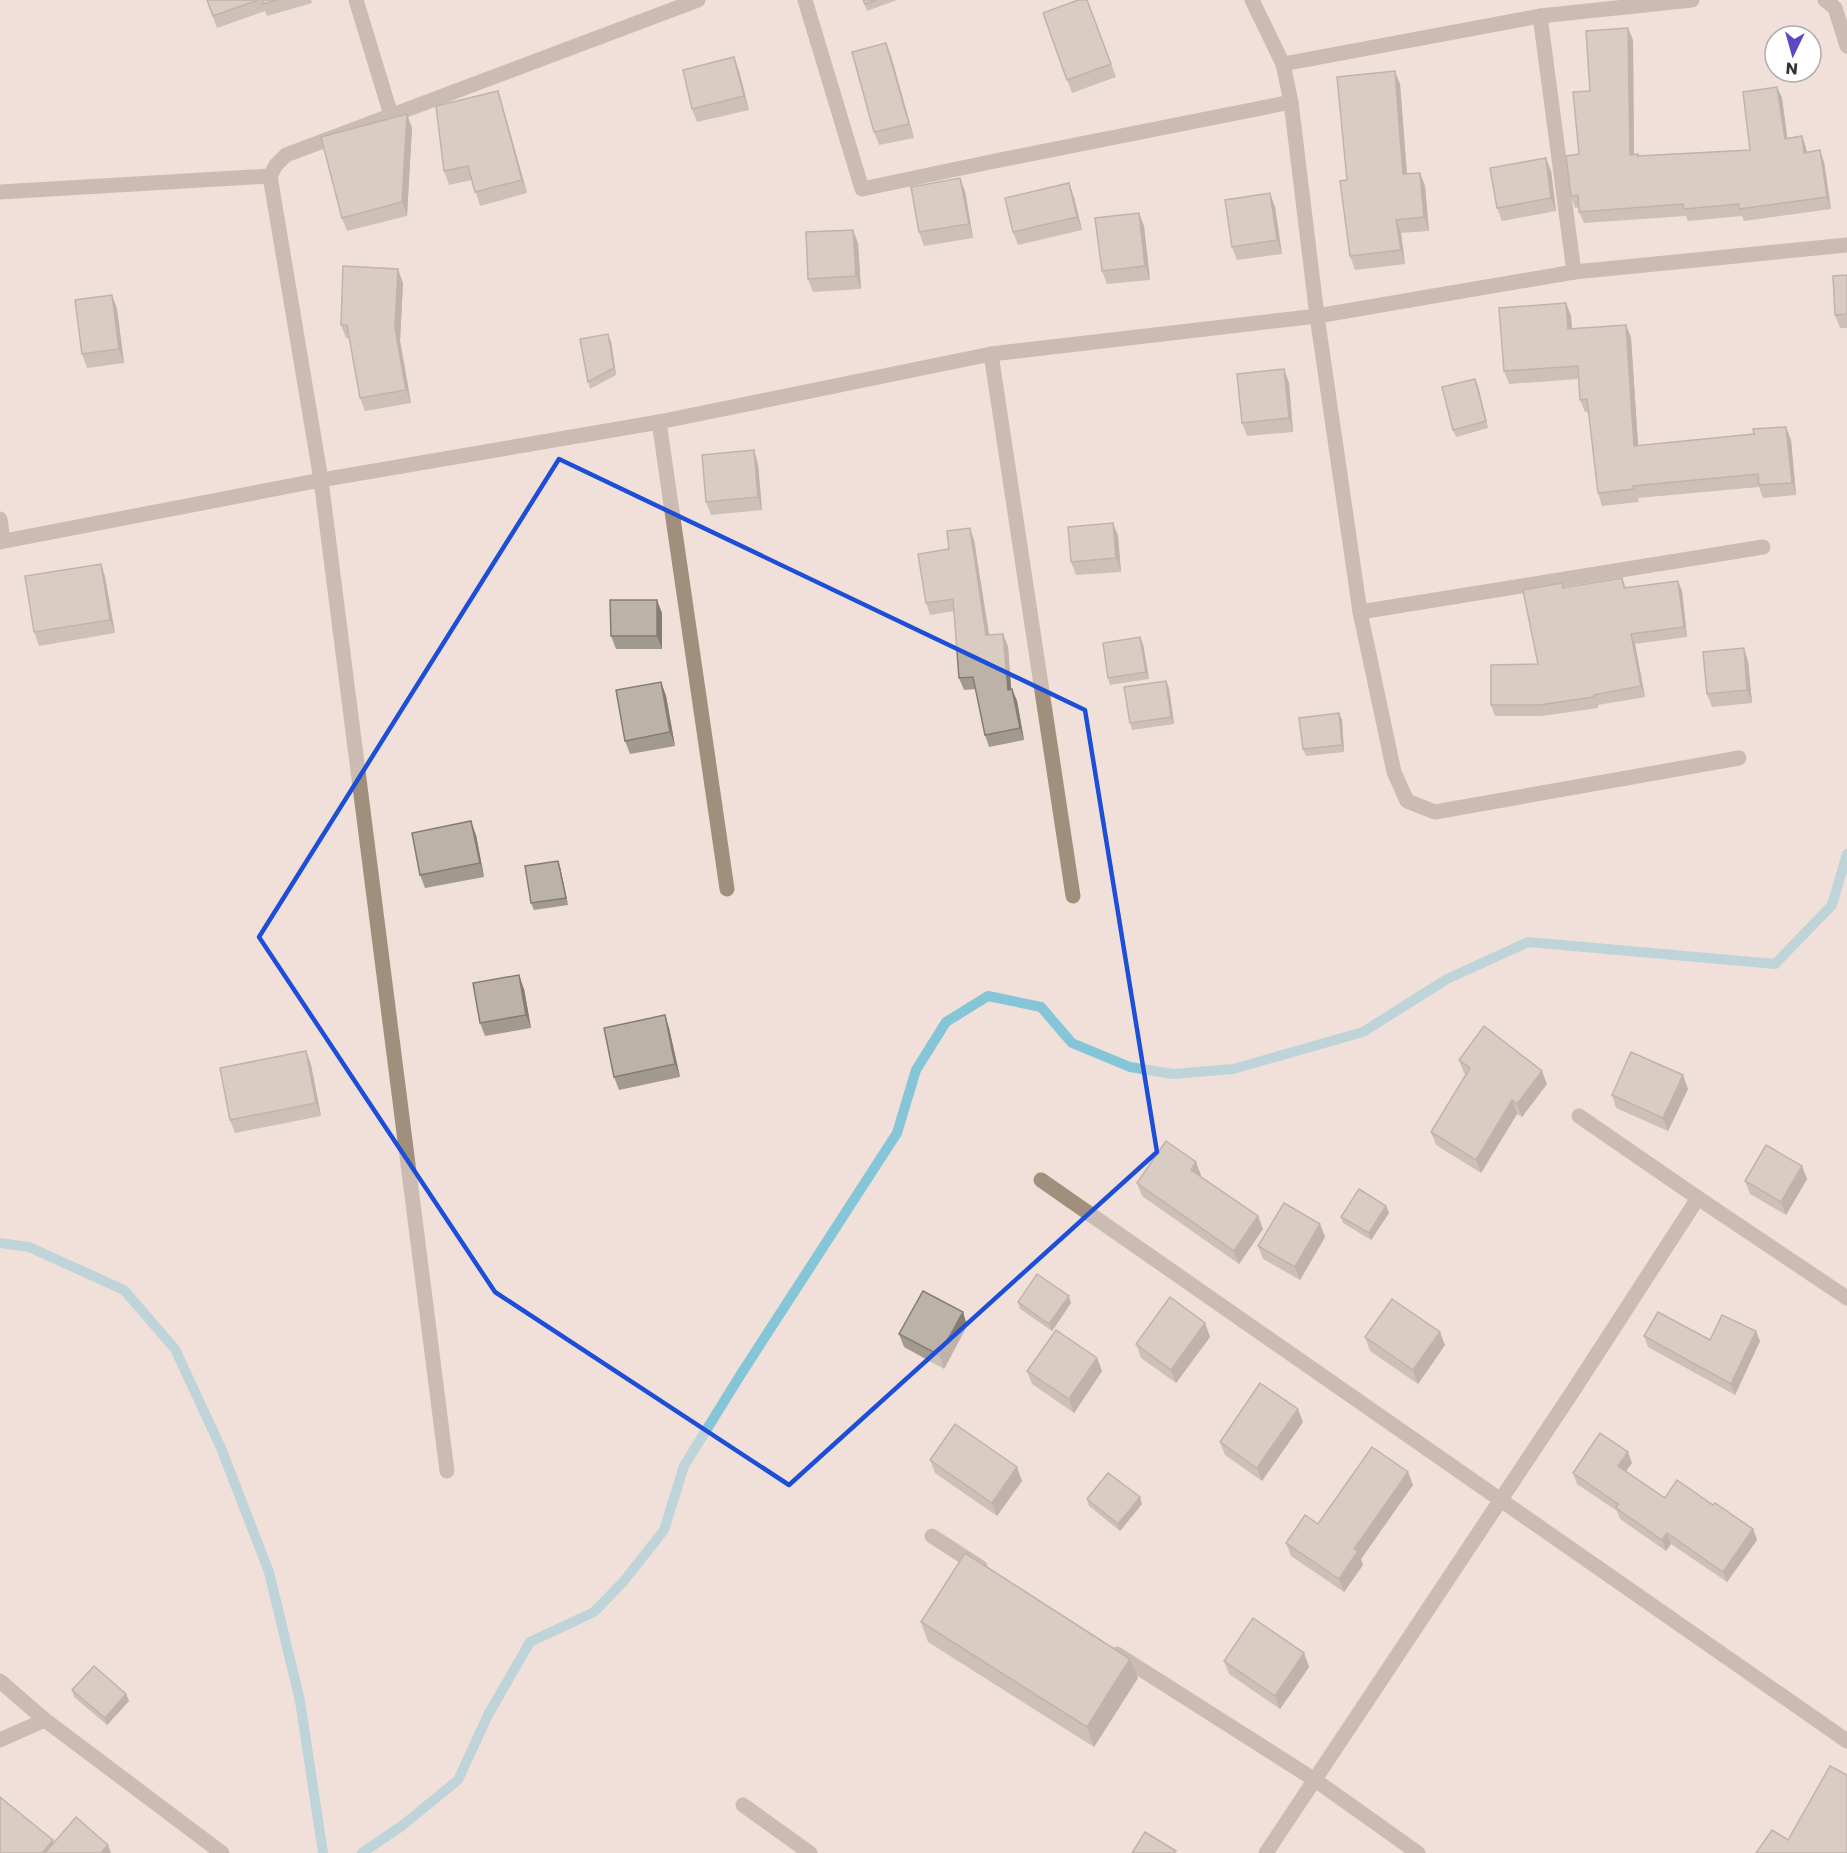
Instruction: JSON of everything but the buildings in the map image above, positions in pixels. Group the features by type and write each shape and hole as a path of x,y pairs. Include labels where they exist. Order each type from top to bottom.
{"street":[{"path":"356,0 391,115"},
{"path":"447,1471 321,480 270,176 276,165 286,155 698,0"},
{"path":"805,0 862,189 1291,102"},
{"path":"1252,0 1283,64 1291,102 1317,316 1360,612 1394,772 1407,801 1435,812 1739,758"},
{"path":"1283,64 1540,16 1692,0"},
{"path":"1825,0 1835,8 1847,46"},
{"path":"1540,16 1574,272"},
{"path":"0,192 270,176"},
{"path":"0,519 2,541 321,480 659,422 991,354 1317,316 1574,272 1847,245"},
{"path":"991,354 1073,896"},
{"path":"659,422 727,889"},
{"path":"1360,612 1763,547"},
{"path":"1579,1116 1847,1298"},
{"path":"1041,1180 1847,1741"},
{"path":"1266,1853 1698,1198"},
{"path":"932,1536 993,1575"},
{"path":"1103,1646 1315,1780 1418,1853"},
{"path":"0,1681 45,1720 222,1853"},
{"path":"0,1740 45,1720"},
{"path":"743,1805 810,1853"}],"highlighted area":[{"path":"559,459 1085,710 1157,1152 789,1485 495,1292 259,937"}],"waterway":[{"path":"362,1853 403,1825 458,1780 488,1715 530,1642 594,1612 624,1581 664,1530 684,1466 897,1133 916,1070 946,1022 988,996 1041,1007 1072,1043 1130,1067 1173,1074 1233,1069 1363,1032 1447,979 1528,942 1775,964 1832,905 1847,854"},
{"path":"0,1243 29,1247 124,1290 175,1349 221,1448 269,1572 300,1701 323,1853"}]}
